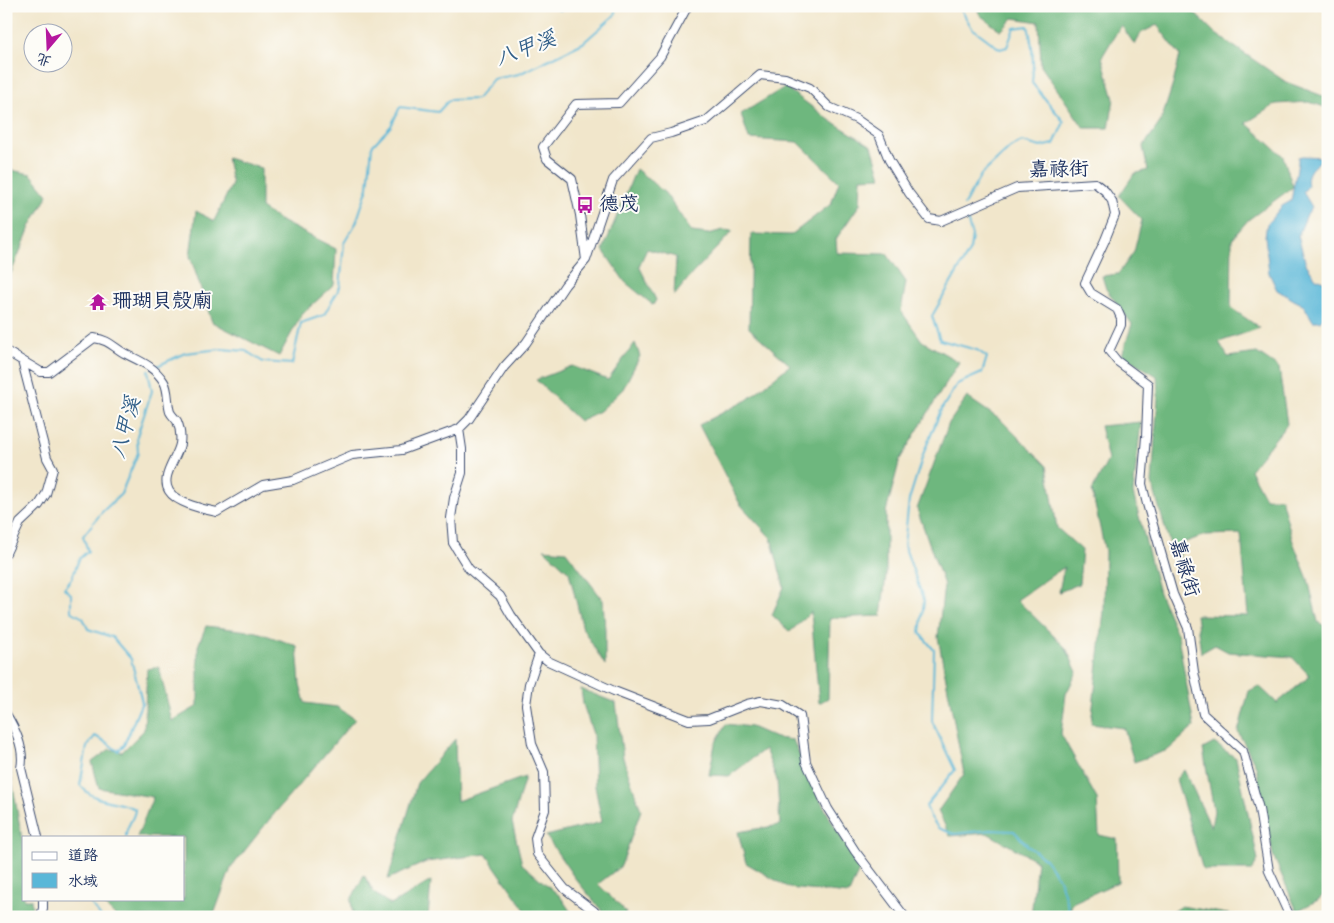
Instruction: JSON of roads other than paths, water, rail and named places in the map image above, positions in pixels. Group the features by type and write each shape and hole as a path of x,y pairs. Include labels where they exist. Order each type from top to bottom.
{"street":[{"path":"6,351 41,372 49,372 94,338 105,339 123,352 148,365 165,384 171,414 177,422 180,433 180,445 166,484 170,493 200,509 218,512 263,485 293,480 352,455 402,450 459,429 469,419 504,367 526,343 565,285 586,260 580,215 572,179 547,159 543,147 576,104 619,103 660,57 686,6"},
{"name":"嘉祿街","path":"586,260 613,180 652,138 706,121 760,75 785,78 810,88 828,107 856,119 879,135 894,168 909,193 929,219 941,222 1017,188 1095,183 1105,191 1112,201 1115,215 1085,283 1091,293 1116,309 1121,318 1121,325 1109,350 1117,361 1148,384 1142,484 1147,504 1173,594 1188,628 1194,672 1203,714 1243,751 1259,810 1269,871 1290,917"},
{"path":"6,553 20,523 43,500 53,469 47,458 22,361"},
{"path":"459,429 462,449 462,473 454,498 451,518 453,543 469,569 500,596 539,654 548,661 606,687 689,720 709,719 760,701 783,705 800,716 806,762 828,809 855,851 905,917"},
{"path":"539,654 529,684 526,705 532,744 544,772 545,810 535,838 538,854 565,889 599,917"},
{"path":"6,714 22,748 21,768 38,836"},
{"path":"41,917 43,900"}],"water":[{"path":"1298,157 1325,157 1309,173 1308,186 1303,192 1312,207 1298,236 1306,264 1316,278 1328,283 1328,313 1320,321 1313,321 1304,306 1277,290 1269,273 1265,236 1267,224 1282,206 1291,201"}],"waterway":[{"name":"八甲溪","path":"552,6 560,10 565,6"},
{"name":"八甲溪","path":"153,368 185,353 221,349 246,351 263,362 292,364 301,323 324,315 340,287 344,243 356,223 368,187 372,146 391,126 400,107 438,112 449,100 477,99 493,79 519,74 583,43 616,14 614,6"},
{"path":"959,6 972,28 1000,49 1007,47 1014,28 1028,26 1033,55 1032,83 1064,122 1054,144 1041,147 1022,142 1010,148 981,175 964,205"},
{"path":"966,216 972,236 970,250 932,316 940,340 977,350 987,357 982,373 957,384 941,410 924,452 909,500 904,545 924,601 920,633 934,650 932,721 955,770 926,806 938,828 954,834 990,830 1014,831 1028,846 1045,859 1060,880 1071,917"},
{"name":"八甲溪","path":"126,836 135,809 92,795 80,785 87,747 95,736 118,751 124,745 142,702 131,659 112,637 88,629 83,618 71,611 71,594 64,588 72,578 79,559 88,551 83,536 102,512 121,494 138,453 137,436 152,391 149,370"},
{"name":"八甲溪","path":"90,900 101,917"},
{"path":"1101,917 1111,913 1112,917"}],"place":[{"name":"德茂","path":"585,205"},
{"name":"珊瑚貝殼廟","path":"98,302"}]}
